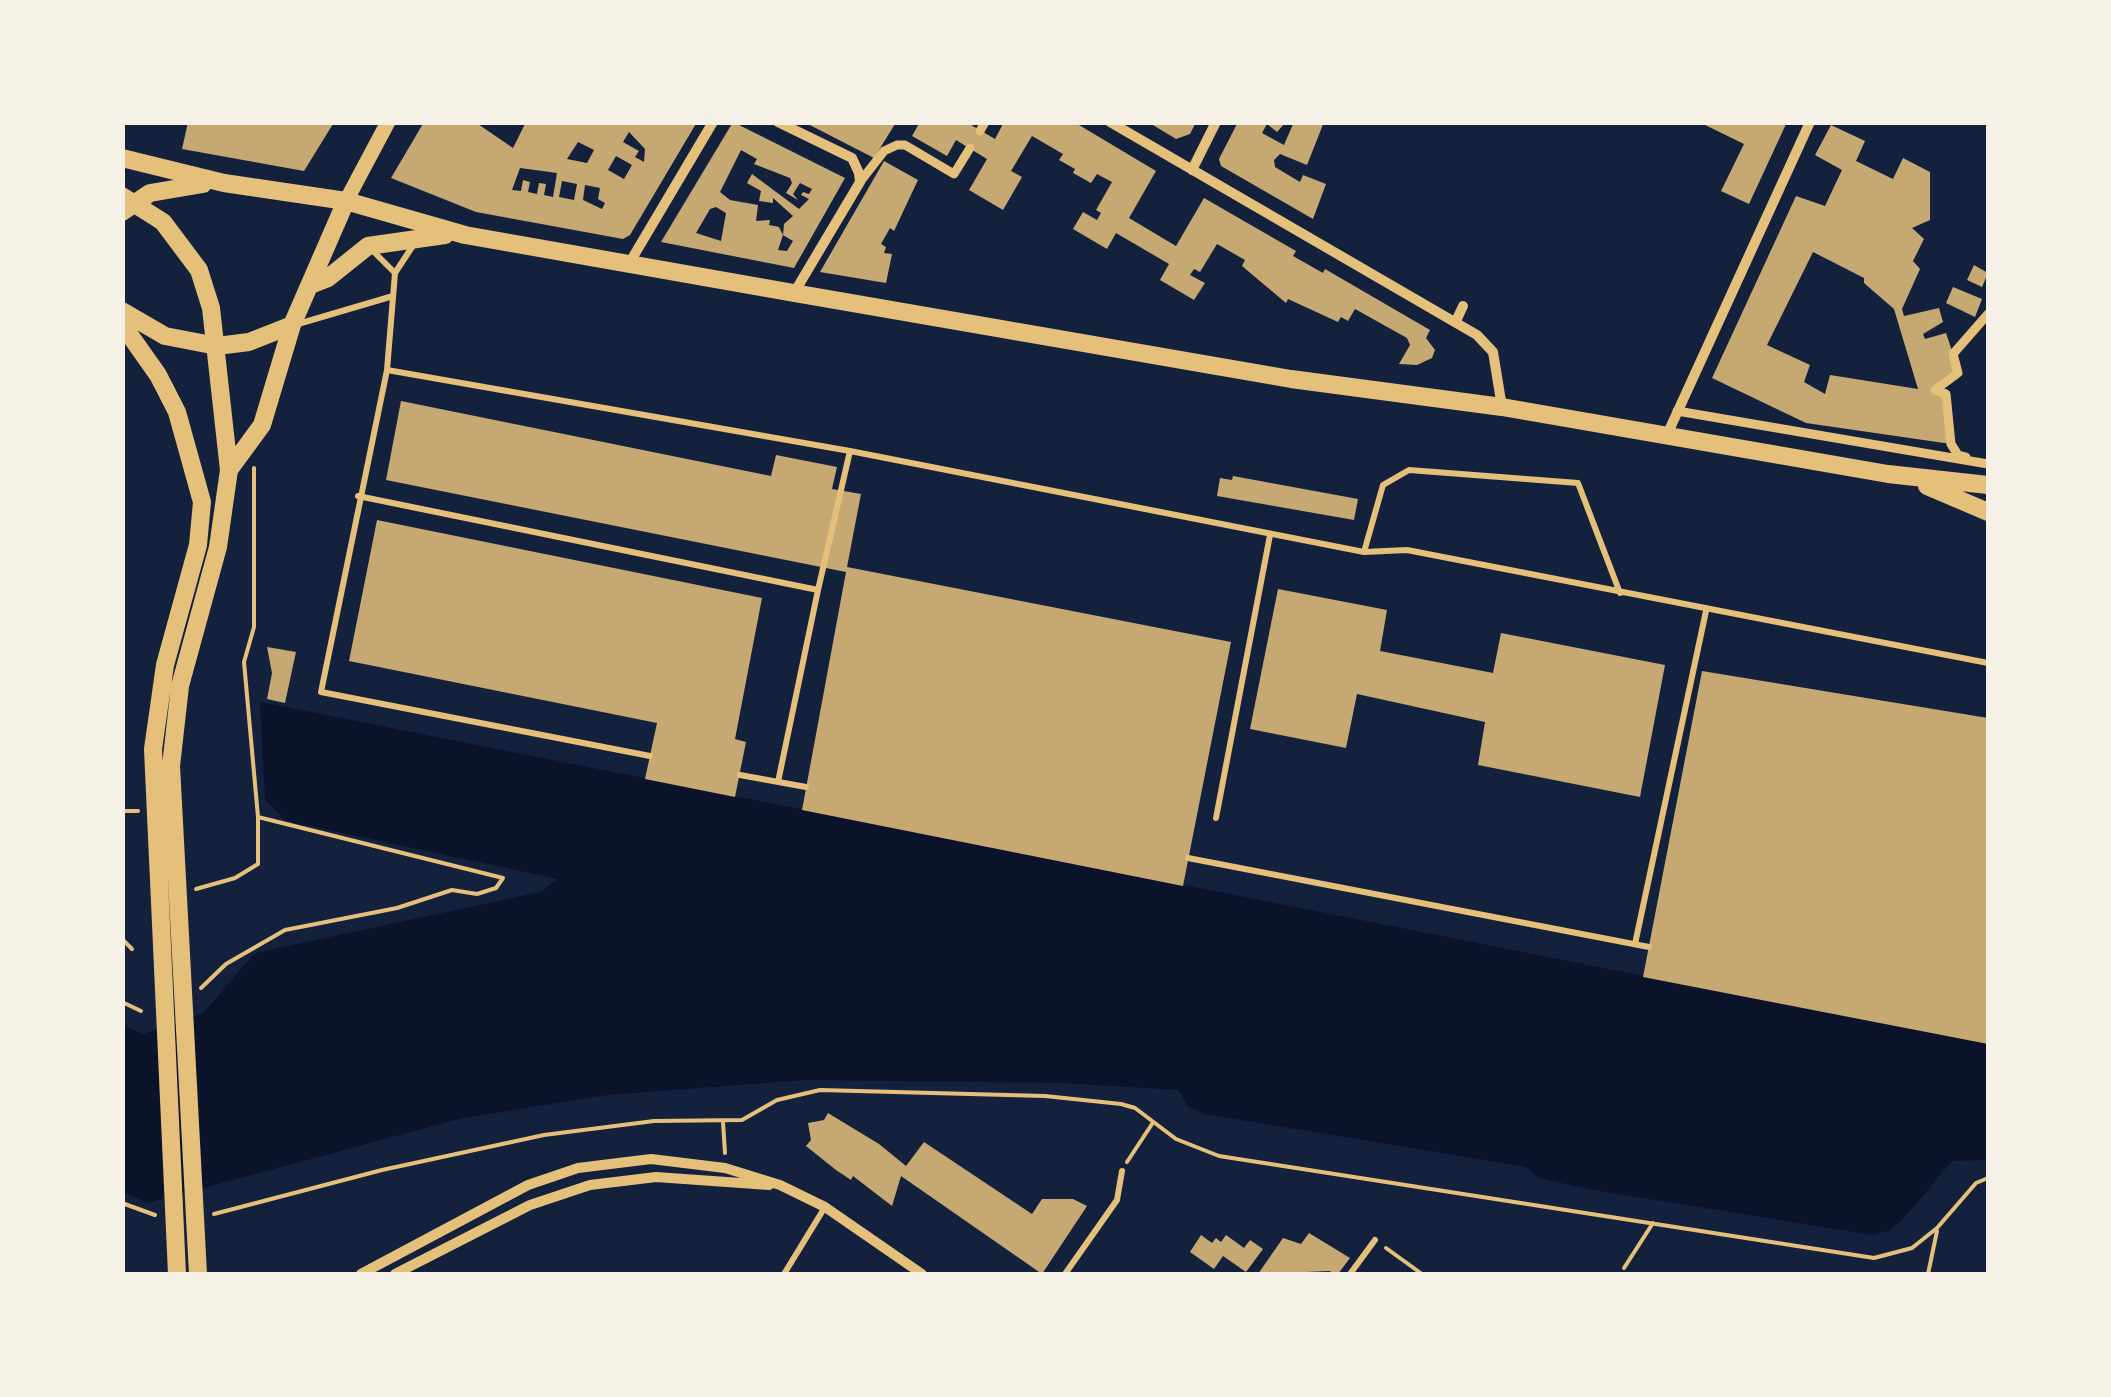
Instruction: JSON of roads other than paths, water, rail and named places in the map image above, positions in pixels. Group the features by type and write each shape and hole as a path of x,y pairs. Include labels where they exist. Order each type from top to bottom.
{"main road":[{"path":"122,158 224,183 346,202 465,234 794,293 1291,379 1502,407 1888,474 1988,485"},
{"path":"126,204 169,186 224,183"},
{"path":"229,470 255,439 292,326 346,202"},
{"path":"126,204 177,237 200,270 217,346 229,470 223,522 176,712 171,766 177,894 171,949 178,1266"},
{"path":"310,285 328,278 368,246 420,236 465,234"},
{"path":"122,311 165,336 217,346 249,342 292,326"},
{"path":"122,324 158,375 176,412 195,463 202,502 198,545 166,664 153,749 198,1266"},
{"path":"1888,474 1988,512"}],"street":[{"path":"346,202 388,122"},
{"path":"630,262 712,122"},
{"path":"778,122 852,158 858,166 860,182"},
{"path":"1110,122 1456,321 1493,352 1502,407"},
{"path":"1192,170 1216,122"},
{"path":"1666,438 1810,122"},
{"path":"794,293 860,182 884,152 905,145 954,174 970,148"},
{"path":"1456,321 1463,306"},
{"path":"1988,314 1953,354 1958,373 1935,390 1946,394 1951,444 1958,455 1988,462"},
{"path":"1676,410 1988,462"},
{"path":"361,1274 482,1206 578,1168 676,1160 739,1171 780,1186 824,1207 922,1274"},
{"path":"390,1258 396,1274 530,1205 590,1184 656,1177 780,1186"}],"lane":[{"path":"420,236 395,274 387,370 358,496 321,692 650,756"},
{"path":"368,246 395,274"},
{"path":"292,326 394,296"},
{"path":"387,370 850,451 1364,552 1407,550 1988,663"},
{"path":"778,782 850,451"},
{"path":"1364,552 1383,485 1409,470 1578,484 1620,593"},
{"path":"358,496 818,590"},
{"path":"1216,818 1270,535"},
{"path":"1635,944 1706,611"},
{"path":"740,775 806,786"},
{"path":"1188,858 1649,947"},
{"path":"1065,1274 1117,1200 1122,1171"},
{"path":"784,1274 824,1207"},
{"path":"1350,1274 1374,1240"}],"water":[{"path":"260,702 1988,1044 1988,1160 1952,1161 1904,1218 1889,1231 1872,1235 1593,1190 1539,1178 1526,1167 1204,1114 1188,1106 1178,1090 1063,1083 806,1080 607,1095 459,1119 148,1203 123,1192 122,1025 143,1034 203,1013 255,953 540,892 558,879 286,821 265,800"}]}
